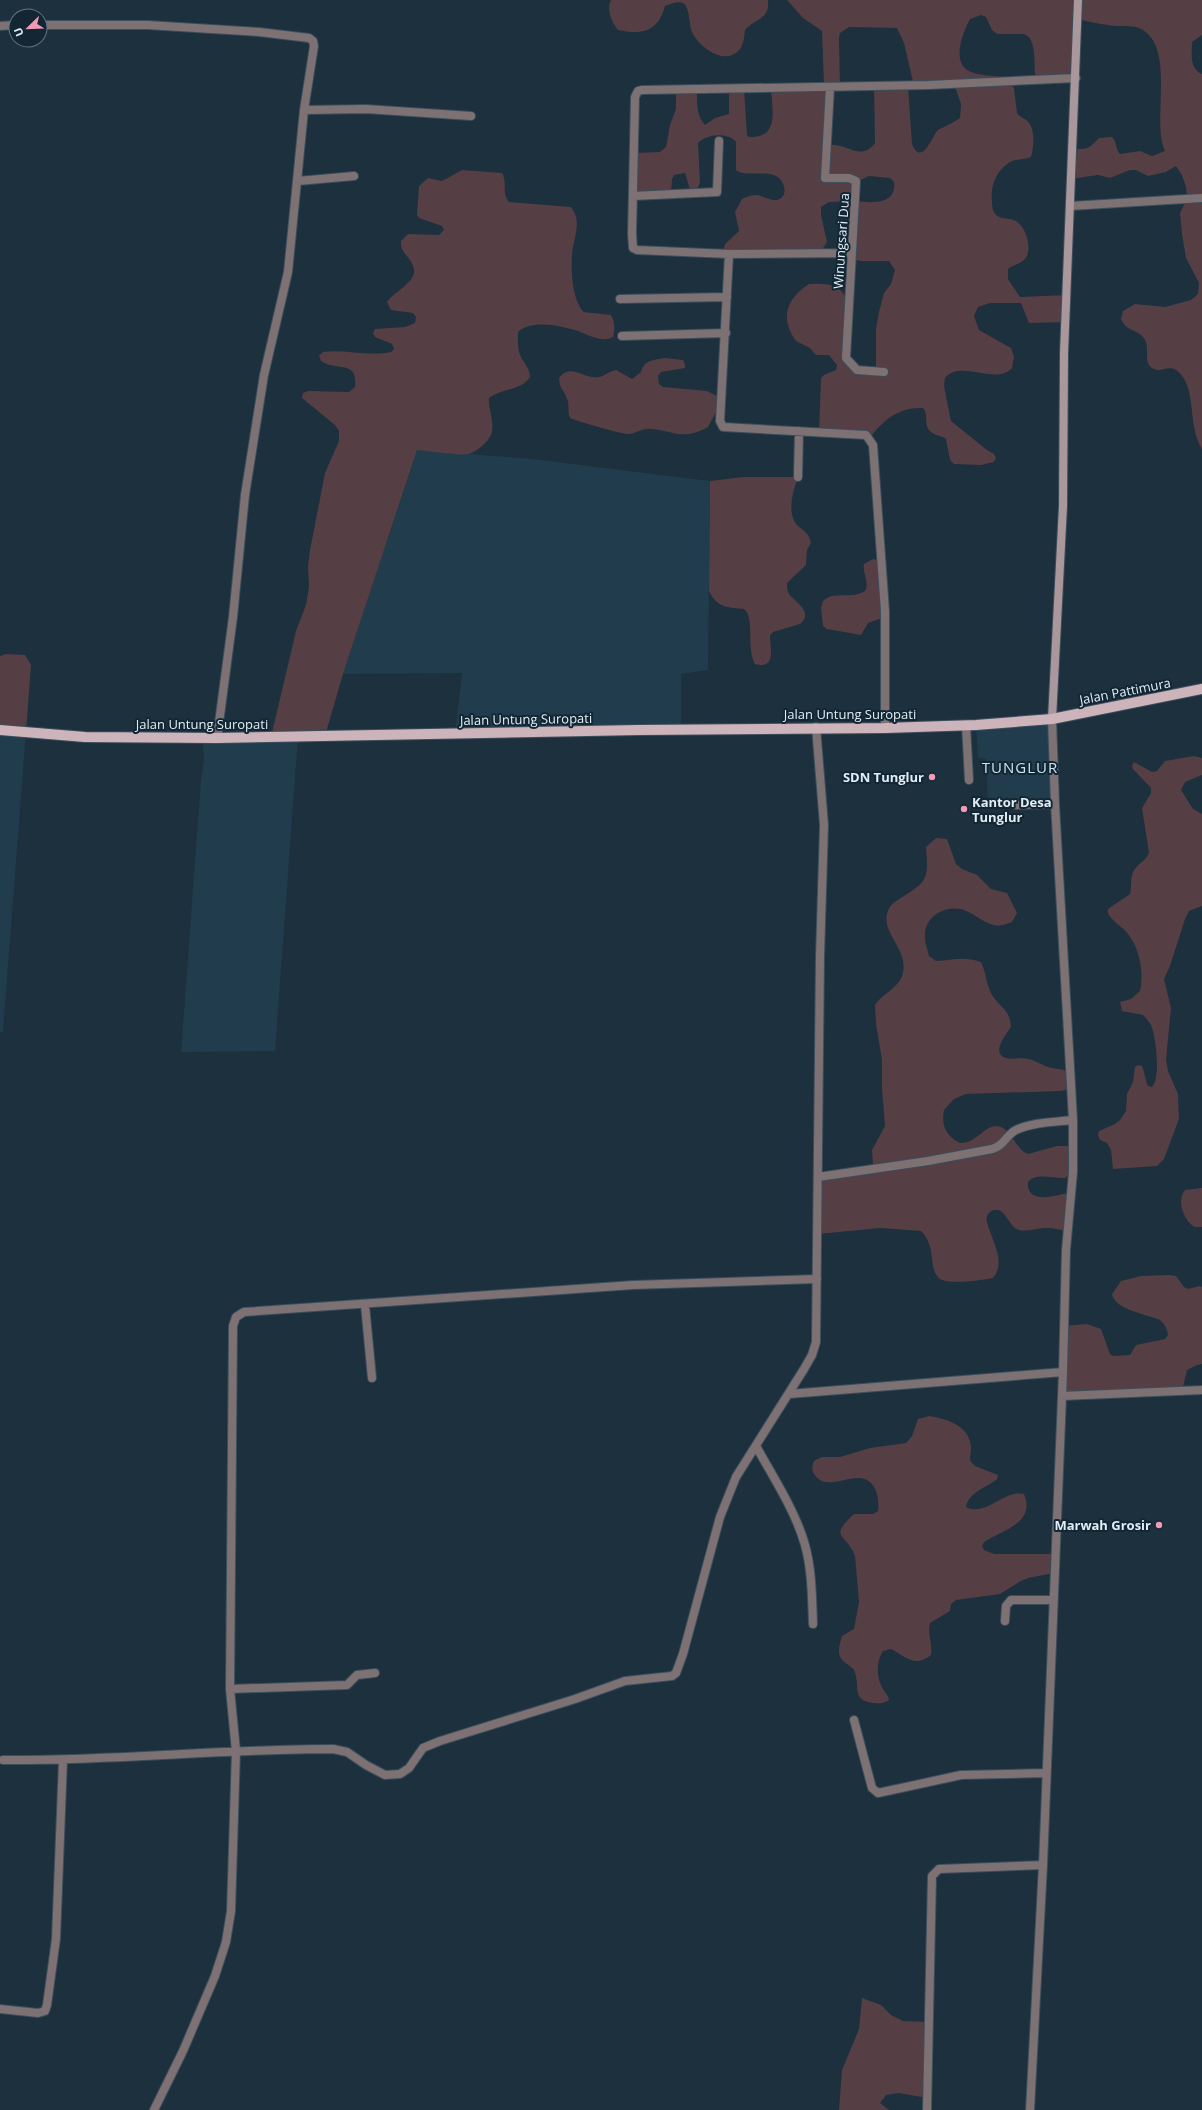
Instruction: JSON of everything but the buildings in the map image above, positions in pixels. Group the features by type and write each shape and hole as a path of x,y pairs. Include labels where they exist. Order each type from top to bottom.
{"main road":[{"name":"Jalan Pattimura","path":"1052,718 1202,689"},
{"name":"Jalan Untung Suropati","path":"0,730 85,737 217,738 816,727 885,728 966,725 1052,718"}],"street":[{"path":"1030,2110 1043,1866 1045,1773 1063,1372 1066,1250 1073,1172 1073,1120 1055,804 1052,718 1063,506 1064,353 1078,0"},
{"path":"48,25 147,25 259,32 310,38 313,41 314,46 304,110 288,272 264,375 245,496 233,617 217,738"},
{"path":"851,253 729,254 636,250 632,245 636,97 638,92 929,85 1076,78"},
{"name":"Winungsari Dua","path":"830,87 825,178 849,178 856,181 846,358 857,370 884,372"},
{"path":"304,110 366,110 471,116"},
{"path":"633,196 717,192 720,141"},
{"path":"298,181 354,176"},
{"path":"1070,206 1202,198"},
{"path":"729,254 728,297 720,421 723,427 866,435 873,445 885,611 885,728"},
{"path":"620,299 728,297"},
{"path":"622,336 726,334"},
{"path":"798,477 799,431"},
{"path":"966,725 969,780"},
{"path":"3,1760 63,1760 236,1751 334,1749 347,1752 384,1775 400,1774 410,1768 423,1748 440,1741 575,1699 625,1680 672,1676 676,1672 684,1654 720,1517 736,1477 790,1394 814,1349 817,1319 820,956 824,825 816,727"},
{"path":"1016,804 1055,804"},
{"path":"818,1177 928,1161 992,1149 1000,1147 1015,1130 1026,1126 1073,1120"},
{"path":"154,2110 198,2017 226,1942 231,1910 236,1751 230,1689 233,1326 236,1317 244,1312 365,1305 633,1285 817,1279"},
{"path":"365,1305 372,1378"},
{"path":"790,1394 1063,1372"},
{"path":"1062,1396 1202,1390"},
{"path":"756,1446 800,1530 806,1546 812,1592 813,1624"},
{"path":"1005,1621 1006,1606 1011,1600 1053,1600"},
{"path":"230,1689 347,1685 357,1675 375,1673"},
{"path":"854,1720 872,1788 878,1793 961,1775 1045,1773"},
{"path":"0,2009 38,2013 45,2011 47,2005 56,1939 63,1760"},
{"path":"927,2110 932,1876 939,1869 1043,1866"}],"shaded area":[{"path":"611,0 768,0 768,7 767,11 761,18 745,30 743,42 739,50 731,55 725,56 718,55 705,48 695,37 691,29 687,8 681,2 665,6 658,21 648,30 634,32 618,30 609,12"},
{"path":"787,0 1202,0 1202,35 1192,42 1192,60 1195,68 1202,74 1202,449 1195,431 1189,392 1182,376 1174,369 1170,368 1156,370 1152,368 1147,359 1147,347 1145,340 1142,336 1126,326 1121,319 1123,311 1135,304 1165,307 1191,300 1198,294 1199,283 1186,258 1182,234 1180,213 1187,199 1186,187 1182,175 1176,166 1166,172 1148,176 1136,170 1130,170 1110,178 1098,175 1071,179 1072,149 1088,148 1099,138 1112,137 1115,140 1120,154 1140,151 1152,156 1165,151 1161,137 1161,83 1157,48 1149,35 1136,27 1111,26 1078,19 1076,78 1036,80 1034,52 1029,37 1024,34 997,34 992,30 986,17 981,15 970,19 964,32 960,47 961,62 965,68 971,72 983,75 1005,78 1014,88 1017,113 1028,121 1033,134 1033,149 1031,157 1010,162 1001,170 993,184 992,206 995,214 1001,218 1012,219 1018,222 1025,232 1028,244 1027,256 1021,263 1008,269 1008,279 1020,297 1066,295 1065,322 1029,323 1021,303 990,303 978,307 974,316 979,330 1011,348 1014,357 1012,368 1005,373 997,374 960,371 952,373 945,378 944,386 951,421 994,454 996,458 994,462 981,465 954,464 950,460 946,439 932,433 927,427 926,413 923,408 914,408 899,412 886,420 870,438 819,432 821,378 824,375 836,370 837,365 829,355 816,355 810,348 796,341 791,333 787,317 791,302 801,290 809,284 825,284 839,289 846,298 846,358 851,365 876,368 876,329 879,312 884,293 891,284 895,270 889,261 862,261 850,259 855,201 829,202 821,207 821,215 827,242 820,253 723,253 725,244 739,231 735,212 742,199 757,195 777,200 783,196 784,186 780,179 770,174 744,173 736,170 736,142 728,137 717,135 702,140 698,143 700,183 696,192 691,193 685,173 674,175 672,179 671,194 633,196 634,153 660,152 666,147 670,125 676,109 676,90 697,89 699,113 705,125 715,118 729,114 729,89 744,88 747,135 749,137 759,136 766,133 770,128 773,113 771,88 824,87 822,31 803,18","holes":["849,27 897,28 904,43 914,86 954,84 961,104 960,118 938,130 927,148 923,151 920,152 916,150 912,144 908,86 874,86 875,143 870,148 865,151 859,151 835,145 827,145 830,87 840,87 839,38 840,33","869,176 890,178 894,182 894,190 892,195 888,199 882,201 856,201 856,182"]},
{"path":"462,170 502,173 504,176 505,195 509,202 571,207 575,213 577,224 573,249 572,277 577,300 584,312 611,315 614,326 613,337 609,339 600,339 571,329 547,325 524,328 518,332 518,348 528,369 530,377 522,385 500,392 489,398 492,431 487,441 480,448 469,454 452,454 417,450 343,674 325,736 271,737 296,631 306,605 309,587 308,567 310,550 325,473 339,441 339,431 335,425 302,398 303,393 308,391 349,392 355,387 355,378 350,369 333,366 321,361 319,356 323,352 340,351 374,354 391,352 394,349 392,344 375,337 373,333 375,329 405,327 415,323 416,317 413,313 391,310 387,302 413,277 414,271 412,263 402,249 401,241 408,234 439,235 444,230 442,226 419,218 417,215 419,186 428,178 442,181"},
{"path":"665,358 683,360 685,368 661,372 658,376 659,384 663,387 707,391 717,396 716,412 708,427 692,434 679,434 648,429 626,434 590,425 570,418 568,401 561,388 559,378 564,373 573,371 588,376 599,377 616,370 632,379 641,372 644,365 647,363 653,360"},
{"path":"417,450 532,459 710,481 708,670 681,674 681,729 455,734 462,673 343,674"},
{"path":"744,477 798,477 793,495 791,509 792,515 798,526 808,535 811,543 807,550 806,565 787,583 789,594 805,612 804,620 800,624 773,632 770,635 771,657 767,664 762,665 755,664 752,657 750,626 747,613 744,609 723,606 715,600 709,591 710,481"},
{"path":"873,559 877,560 885,617 868,623 861,635 827,629 823,626 821,608 823,601 832,596 854,595 865,591 867,585 864,564"},
{"path":"6,654 25,655 31,665 26,732 0,730 0,656"},
{"path":"1052,719 1055,804 1012,805 1011,800 988,801 986,759 978,758 976,725"},
{"path":"0,730 26,732 3,1032 0,1032"},
{"path":"298,737 275,1051 181,1052 201,780 204,760 203,745 217,738"},
{"path":"1194,756 1202,758 1202,775 1185,782 1181,790 1193,809 1202,814 1202,906 1189,911 1164,979 1171,1008 1166,1059 1168,1071 1178,1094 1179,1119 1164,1159 1157,1166 1113,1169 1111,1150 1107,1143 1100,1140 1098,1135 1099,1131 1115,1124 1120,1120 1126,1111 1127,1094 1133,1082 1135,1067 1138,1065 1142,1066 1148,1086 1152,1087 1155,1082 1157,1067 1155,1038 1151,1025 1143,1015 1122,1011 1120,1002 1131,999 1140,991 1142,977 1140,961 1136,947 1132,940 1126,931 1112,919 1108,912 1108,909 1130,894 1133,872 1149,853 1142,808 1151,793 1151,788 1133,769 1132,766 1134,762 1152,772 1157,771 1165,761"},
{"path":"936,838 947,839 956,864 962,869 977,875 991,889 1007,893 1017,913 1012,922 998,926 987,923 966,911 959,909 945,910 938,913 928,923 925,930 925,940 929,956 936,961 969,959 981,962 988,987 992,995 1009,1016 1011,1027 1003,1038 999,1048 1001,1055 1008,1059 1022,1058 1036,1061 1048,1067 1070,1072 1071,1089 1060,1091 966,1094 954,1099 944,1110 943,1120 946,1130 951,1137 960,1143 970,1141 988,1128 997,1126 1002,1127 1007,1131 1019,1147 1028,1154 1057,1146 1073,1146 1073,1172 1065,1178 1036,1177 1028,1182 1029,1189 1032,1194 1037,1197 1071,1192 1068,1231 1046,1228 1025,1231 1019,1230 1013,1226 1003,1213 997,1210 992,1211 989,1213 987,1220 997,1250 999,1265 997,1272 993,1278 966,1282 945,1281 936,1275 929,1244 921,1231 881,1228 818,1234 818,1177 871,1170 873,1165 872,1150 885,1126 882,1089 882,1060 876,1024 875,1005 894,988 902,976 904,967 899,950 888,927 886,919 892,904 915,889 924,880 927,868 926,847"},
{"path":"1202,1188 1202,1227 1195,1227 1188,1221 1182,1210 1181,1199 1185,1190"},
{"path":"1141,1276 1176,1276 1184,1287 1188,1289 1200,1286 1202,1287 1202,1364 1187,1370 1182,1391 1062,1396 1064,1326 1087,1324 1101,1329 1110,1354 1113,1356 1130,1355 1136,1345 1165,1339 1168,1335 1167,1330 1160,1320 1125,1308 1114,1299 1112,1294 1121,1281"},
{"path":"929,1416 944,1419 963,1429 970,1441 971,1462 975,1466 998,1475 997,1479 974,1494 966,1507 973,1509 981,1508 1009,1495 1024,1494 1027,1504 1022,1519 1008,1529 984,1542 982,1546 984,1550 994,1554 1055,1554 1054,1573 1028,1578 1000,1594 956,1600 951,1604 950,1611 930,1623 929,1631 931,1655 920,1661 915,1661 906,1658 891,1649 883,1651 878,1663 878,1677 889,1700 884,1703 867,1702 859,1696 854,1670 843,1661 839,1655 842,1636 854,1629 859,1602 855,1556 852,1549 841,1536 840,1532 846,1522 854,1514 873,1514 878,1511 877,1494 873,1485 864,1479 854,1478 836,1482 824,1482 819,1479 812,1470 813,1465 814,1461 822,1457 840,1457 870,1448 906,1443 912,1436 918,1419"},
{"path":"862,1998 881,2005 891,2015 903,2021 930,2022 927,2098 899,2093 886,2095 880,2103 889,2110 839,2110 842,2070 859,2029"}],"place":[{"name":"SDN Tunglur","path":"932,777"},
{"name":"Kantor Desa Tunglur","path":"964,809"},
{"name":"Marwah Grosir","path":"1159,1525"}],"district":[{"name":"TUNGLUR","path":"1020,768"}]}
